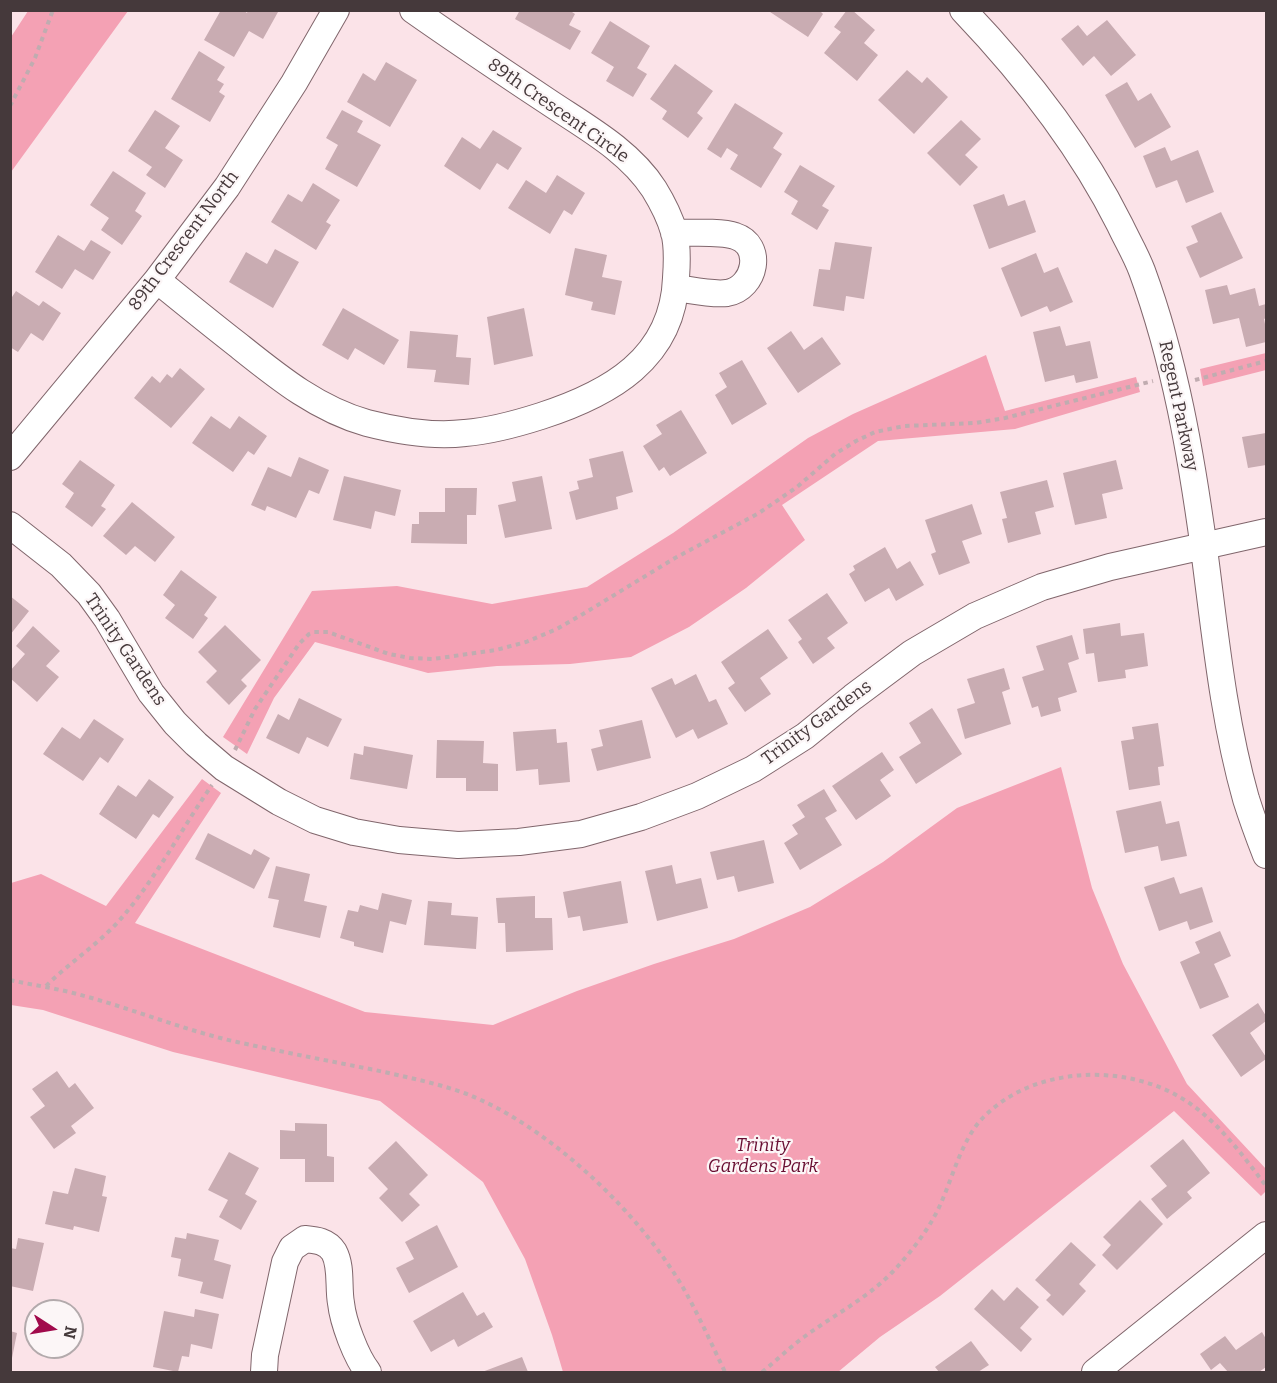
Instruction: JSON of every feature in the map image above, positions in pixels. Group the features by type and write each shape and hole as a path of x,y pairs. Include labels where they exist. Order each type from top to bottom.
{"street":[{"name":"89th Crescent North","path":"10,457 157,280 227,187 294,83 336,10"},
{"name":"89th Crescent Circle","path":"157,280 278,378 320,404 365,422 415,433 464,434 514,424 569,407 623,379 642,362 655,346 664,328 676,288 675,233 655,190 643,174 614,146 413,10"},
{"name":"Regent Parkway","path":"963,10 1022,75 1060,126 1109,204 1141,268 1175,380 1186,436 1231,737 1246,800 1266,855"},
{"path":"675,233 735,236 747,243 753,256 751,273 744,285 727,293 676,288"},
{"name":"Trinity Gardens","path":"10,525 61,565 89,594 151,693 195,744 224,768 279,802 315,820 399,840 458,845 519,842 581,834 641,818 697,796 753,769 805,736 912,653 975,616 1042,587 1110,567 1266,532"},
{"path":"1095,1372 1266,1235"},
{"path":"264,1372 285,1262 292,1248 305,1239 321,1241 333,1251 338,1266 341,1305 364,1372"}],"path":[{"path":"10,106 35,58 53,10"},
{"path":"1194,380 1266,361"},
{"path":"232,756 255,709 298,644 309,634 328,632 389,654 433,659 487,651 526,642 557,629 675,558 759,513 797,487 835,454 875,432 904,426 975,423 1005,418 1155,381"},
{"path":"46,987 124,915 217,779"},
{"path":"10,980 77,994 235,1042 440,1085 467,1094 516,1119 576,1163 637,1223 685,1290 725,1372"},
{"path":"762,1372 803,1337 872,1290 897,1267 927,1231 971,1133 992,1110 1018,1092 1033,1085 1050,1079 1100,1075 1120,1076 1159,1087 1178,1096 1209,1118 1233,1143 1266,1186"}],"green space":[{"path":"28,11 128,11 11,172 11,37"},
{"path":"1266,353 1266,370 1203,386 1200,369"},
{"path":"986,355 1005,411 1136,377 1140,392 1015,429 878,441 782,505 805,540 746,588 689,627 631,657 570,664 497,666 428,673 315,642 274,698 247,754 223,737 312,591 397,586 492,604 587,587 673,533 808,438 853,414"},
{"name":"Trinity Gardens Park","path":"1061,767 1092,888 1123,964 1187,1084 1266,1169 1266,1191 1261,1196 1174,1111 940,1296 880,1337 838,1372 563,1372 525,1259 483,1182 380,1101 173,1052 43,1010 11,1005 11,883 41,874 106,906 202,779 221,793 135,923 365,1012 493,1025 577,991 734,939 810,907 883,862 957,808"}],"building":[{"path":"221,10 243,10 247,13 248,10 278,12 263,39 249,31 234,57 204,40"},
{"path":"520,10 569,10 575,14 569,25 581,31 570,50 515,19"},
{"path":"767,10 819,10 823,14 808,37"},
{"path":"847,10 852,10 875,30 864,43 878,55 857,81 824,53 841,32 834,27"},
{"path":"1107,20 1136,55 1111,76 1094,56 1083,66 1061,39 1078,25 1087,36"},
{"path":"610,21 650,46 637,68 647,74 633,97 606,81 614,67 591,53"},
{"path":"199,51 225,67 217,80 224,84 219,92 225,96 210,122 171,99"},
{"path":"386,62 417,80 390,127 347,102 363,73 375,81"},
{"path":"675,64 713,91 697,113 703,118 688,138 662,119 667,111 650,99"},
{"path":"907,70 922,83 927,77 948,97 914,134 878,100"},
{"path":"1127,82 1138,101 1151,93 1171,127 1135,148 1105,95"},
{"path":"735,103 783,133 773,148 782,154 761,188 730,169 738,155 727,148 721,158 707,149"},
{"path":"155,110 180,126 165,148 183,160 165,188 146,175 152,167 128,151"},
{"path":"342,110 363,121 357,132 381,145 357,187 325,169 338,145 326,138"},
{"path":"961,120 981,139 965,155 978,167 960,186 927,153"},
{"path":"493,130 522,148 508,170 497,163 480,190 444,166 462,137 480,149"},
{"path":"1165,147 1171,161 1198,150 1214,192 1186,203 1177,180 1156,188 1143,156"},
{"path":"800,165 835,186 822,206 829,210 817,230 791,214 798,201 784,192"},
{"path":"113,171 146,193 135,211 142,216 122,245 101,230 109,218 90,205"},
{"path":"557,175 585,193 572,215 564,210 550,234 508,208 526,180 546,193"},
{"path":"313,183 340,200 326,222 331,225 316,250 271,222 288,194 302,202"},
{"path":"1004,194 1008,206 1025,200 1036,232 989,249 973,205"},
{"path":"1221,212 1243,258 1200,278 1186,247 1198,242 1191,226"},
{"path":"58,235 84,251 91,240 111,252 93,280 75,269 62,289 35,272"},
{"path":"835,242 872,247 864,299 846,296 844,311 813,306 819,269 830,270"},
{"path":"575,248 607,255 602,277 622,281 615,315 591,310 593,302 565,295"},
{"path":"275,249 299,262 273,308 229,282 246,252 267,264"},
{"path":"1036,253 1044,273 1058,267 1073,302 1050,312 1047,306 1021,317 1001,268"},
{"path":"1227,285 1230,295 1255,288 1259,306 1266,304 1266,318 1264,319 1266,342 1246,347 1239,318 1213,324 1205,290"},
{"path":"16,291 39,306 43,301 61,313 43,341 31,333 18,352 10,347 10,300"},
{"path":"343,308 399,340 384,365 355,348 348,360 322,345"},
{"path":"524,308 533,356 494,365 487,317"},
{"path":"1060,326 1066,346 1090,341 1098,378 1076,383 1074,375 1045,382 1033,332"},
{"path":"410,331 458,335 456,357 471,358 469,385 434,382 436,370 407,368"},
{"path":"791,331 804,350 822,337 841,364 798,393 767,348"},
{"path":"742,360 767,404 732,425 715,395 727,387 719,373"},
{"path":"180,368 205,389 171,428 134,398 152,376 160,383 167,374 172,378"},
{"path":"681,410 707,453 670,476 664,467 659,471 643,446 662,434 656,425"},
{"path":"211,416 230,429 239,416 267,436 254,455 248,451 233,472 192,443"},
{"path":"1266,433 1266,465 1248,468 1242,437"},
{"path":"623,451 633,492 616,497 618,509 576,520 569,492 579,489 577,481 593,477 589,459"},
{"path":"299,457 329,470 319,494 309,490 296,518 267,506 265,511 251,505 268,467 291,477"},
{"path":"80,460 115,485 101,506 106,509 92,527 65,507 74,493 62,484"},
{"path":"1116,460 1123,489 1102,494 1107,518 1075,525 1063,473"},
{"path":"344,476 401,490 395,516 375,511 371,529 333,520"},
{"path":"542,476 552,529 505,538 498,505 516,501 512,482"},
{"path":"1047,480 1054,507 1035,512 1041,534 1008,543 1002,519 1007,518 1000,492"},
{"path":"445,488 477,488 476,515 467,515 467,544 411,543 412,524 419,524 419,512 445,512"},
{"path":"132,502 175,537 155,562 135,546 126,555 103,536"},
{"path":"972,504 982,534 962,541 970,563 939,575 931,554 936,552 925,520"},
{"path":"885,547 897,569 910,561 924,585 896,601 889,588 865,602 849,574 855,570 853,566"},
{"path":"181,570 217,597 204,615 208,618 193,639 165,618 175,605 163,595"},
{"path":"827,593 848,623 827,638 835,648 813,664 798,642 802,639 788,620"},
{"path":"10,596 29,611 10,635"},
{"path":"1120,623 1121,636 1144,633 1148,666 1125,670 1126,678 1098,682 1094,653 1086,654 1083,629"},
{"path":"225,625 261,660 241,680 247,686 229,705 206,682 217,671 198,652"},
{"path":"33,626 60,651 46,666 59,677 37,702 10,678 10,671 25,654 16,646"},
{"path":"768,629 788,658 760,678 771,694 745,712 728,688 735,683 721,662"},
{"path":"1072,635 1079,659 1068,663 1077,692 1058,698 1061,711 1041,717 1038,706 1032,708 1022,677 1044,670 1036,646"},
{"path":"1004,668 1010,689 1002,692 1011,724 965,739 957,709 975,703 967,679"},
{"path":"696,674 709,702 716,699 728,724 698,739 693,729 676,738 651,688 672,678 675,685"},
{"path":"299,698 342,719 328,747 307,737 299,754 266,738 278,714 289,720"},
{"path":"932,708 962,754 916,784 899,757 921,743 909,723"},
{"path":"94,719 124,739 108,763 100,757 83,781 43,754 62,727 80,739"},
{"path":"642,720 651,758 597,771 591,749 603,746 599,730"},
{"path":"1158,723 1164,766 1158,767 1160,785 1129,790 1121,741 1134,739 1132,727"},
{"path":"556,729 557,743 567,742 570,782 539,785 538,769 516,771 513,732"},
{"path":"437,740 484,741 483,763 498,764 498,791 466,791 466,778 436,778"},
{"path":"364,746 413,755 407,789 350,779 354,753 363,755"},
{"path":"882,752 894,770 880,780 891,796 856,820 832,786"},
{"path":"149,779 174,797 159,818 153,814 136,839 99,814 118,785 136,797"},
{"path":"824,789 837,811 825,818 842,845 800,870 784,843 798,834 792,825 805,817 797,805"},
{"path":"1161,801 1166,824 1179,821 1187,856 1161,861 1158,846 1125,853 1116,811"},
{"path":"208,833 251,855 254,849 270,858 254,889 195,859"},
{"path":"764,840 774,883 738,892 734,876 717,880 710,852"},
{"path":"672,865 676,884 701,878 708,908 657,921 645,871"},
{"path":"276,866 310,874 304,901 327,906 320,938 273,927 279,900 268,898"},
{"path":"1174,877 1180,894 1202,887 1213,922 1190,930 1187,921 1159,931 1144,887"},
{"path":"621,881 628,923 583,931 580,916 568,918 563,892"},
{"path":"382,893 412,900 406,925 390,921 383,953 354,946 354,942 340,938 348,910 358,912 360,905 378,910"},
{"path":"535,896 535,918 552,918 553,950 506,952 505,923 498,923 496,898"},
{"path":"428,901 452,903 451,915 478,917 476,949 424,945"},
{"path":"1220,931 1231,956 1214,964 1229,997 1200,1009 1180,962 1200,953 1195,942"},
{"path":"1258,1003 1266,1016 1266,1021 1250,1033 1266,1059 1241,1077 1212,1035"},
{"path":"57,1071 69,1088 75,1083 94,1108 71,1126 76,1133 54,1149 30,1117 45,1106 32,1089"},
{"path":"295,1123 327,1124 327,1156 334,1157 334,1182 305,1182 305,1159 280,1159 280,1130 295,1131"},
{"path":"1183,1139 1210,1173 1187,1192 1192,1198 1167,1219 1151,1199 1167,1186 1150,1166"},
{"path":"396,1141 428,1175 409,1194 420,1205 402,1222 379,1198 388,1189 368,1168"},
{"path":"229,1152 259,1168 245,1194 257,1201 241,1230 219,1217 228,1200 208,1190"},
{"path":"75,1168 106,1176 102,1196 107,1197 99,1232 74,1226 73,1230 45,1224 53,1191 68,1194"},
{"path":"1140,1200 1163,1224 1117,1270 1102,1255 1111,1245 1103,1237"},
{"path":"437,1225 458,1267 409,1293 396,1268 414,1259 405,1242"},
{"path":"187,1233 219,1240 214,1260 231,1265 223,1299 200,1293 203,1282 178,1276 181,1259 171,1257 175,1237 186,1239"},
{"path":"18,1238 44,1243 33,1291 10,1286 10,1248 16,1249"},
{"path":"1071,1242 1096,1265 1079,1284 1086,1291 1063,1316 1046,1300 1051,1295 1035,1280"},
{"path":"1017,1287 1039,1307 1020,1328 1032,1339 1021,1352 974,1309 992,1289 1004,1301"},
{"path":"463,1292 477,1316 484,1312 493,1327 458,1347 454,1339 431,1352 413,1321"},
{"path":"195,1309 219,1314 212,1349 191,1344 189,1357 182,1356 178,1372 153,1367 164,1311 194,1317"},
{"path":"10,1331 17,1333 12,1358 10,1358"},
{"path":"1262,1332 1266,1339 1266,1367 1259,1372 1228,1372 1220,1363 1211,1370 1200,1354 1225,1336 1236,1350"},
{"path":"971,1341 989,1365 978,1372 939,1372 935,1367"},
{"path":"522,1357 528,1372 482,1372"}]}
